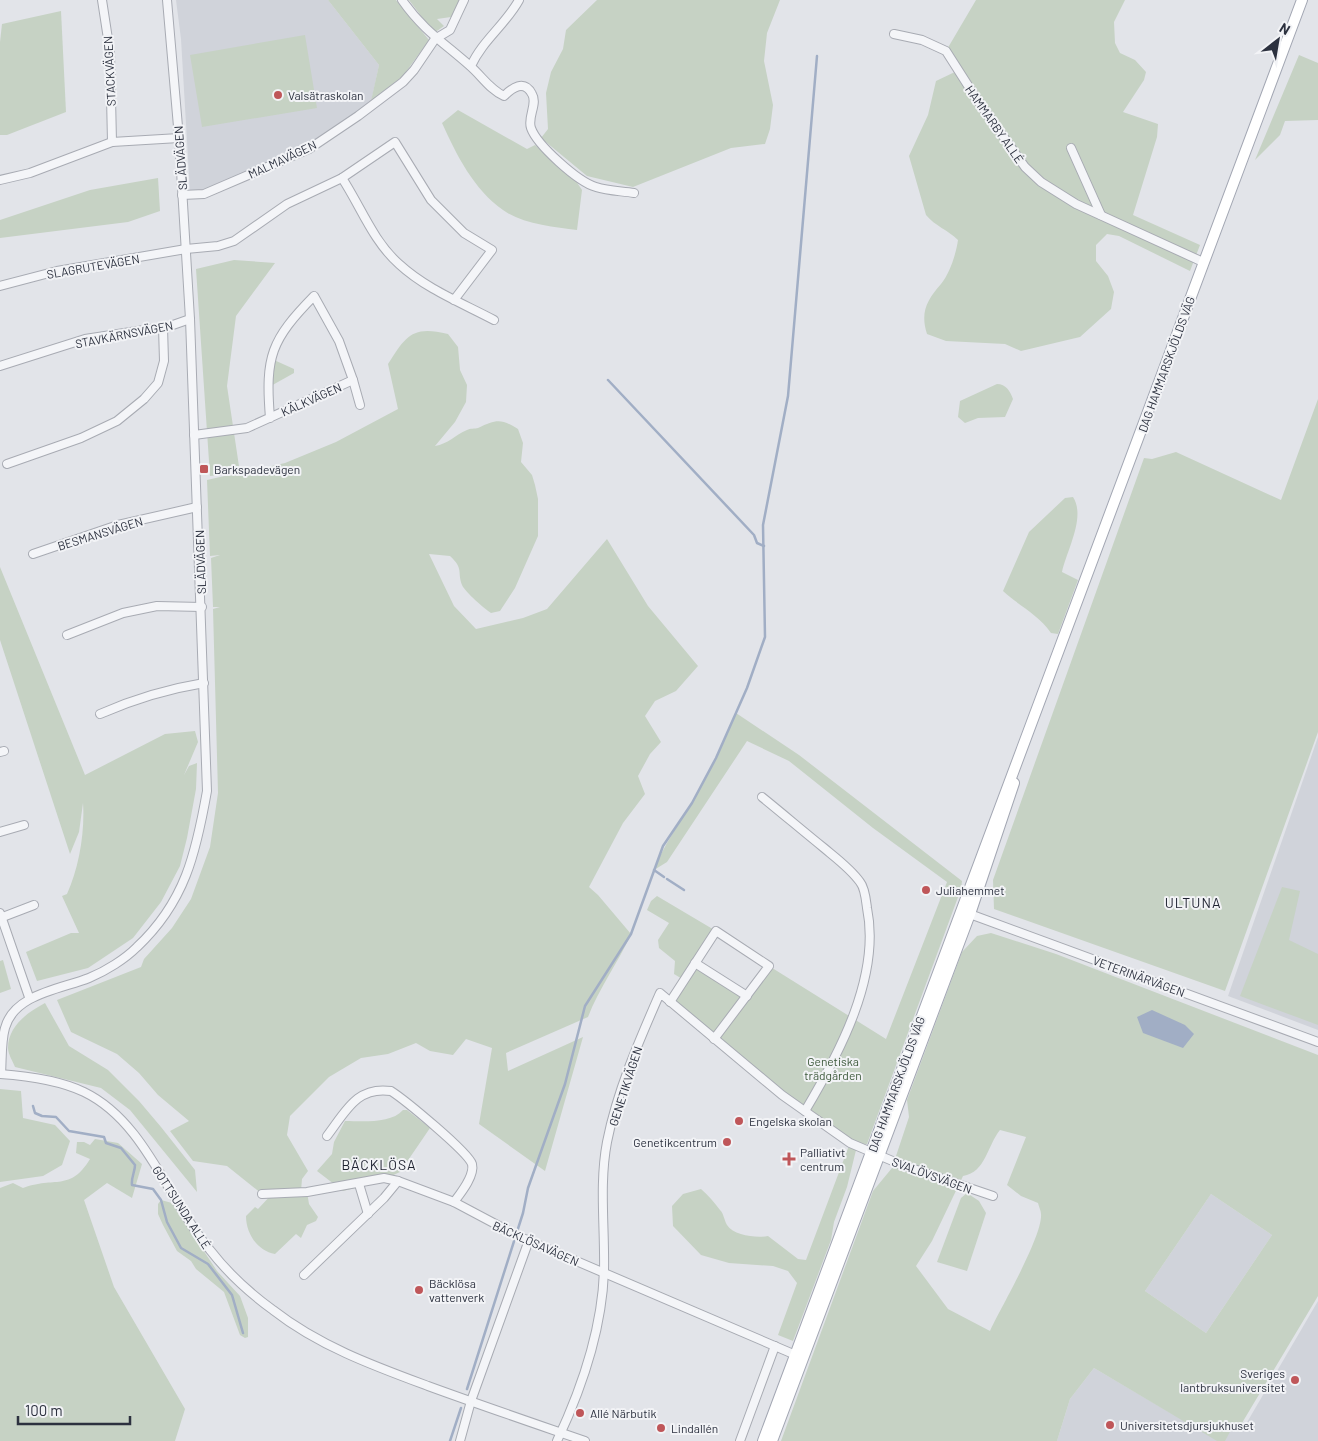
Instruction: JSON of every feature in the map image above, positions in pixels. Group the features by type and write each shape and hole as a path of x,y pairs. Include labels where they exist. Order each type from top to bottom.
{"main road":[{"name":"DAG HAMMARSKJÖLDS VÄG","path":"763,1441 799,1356 876,1154 965,912 1029,727 1302,0"},
{"name":"DAG HAMMARSKJÖLDS VÄG","path":"772,1441 799,1356"}],"street":[{"name":"STACKVÄGEN","path":"102,0 110,52 112,142"},
{"name":"SLÄDVÄGEN","path":"29,997 91,977 114,964 136,948 159,925 178,896 198,844 207,791 202,607 190,319 179,138 167,0"},
{"path":"402,0 414,17 435,39 471,66 489,86 504,96 513,87 527,88 532,95 534,103 530,127 538,139 583,181 596,187 634,193"},
{"name":"MALMAVÄGEN","path":"182,195 204,194 309,149 403,82 435,39 450,30 464,0"},
{"path":"471,66 475,57 509,17 519,0"},
{"name":"HAMMARBY ALLÉ","path":"894,34 922,40 946,51 976,98 1025,167 1041,182 1076,204 1204,262"},
{"path":"0,180 30,173 112,142 179,138"},
{"name":"SLAGRUTEVÄGEN","path":"0,286 56,271 186,249 218,246 234,241 287,204 342,178 395,142 431,200 441,212 464,233 492,250 454,300"},
{"path":"1071,148 1100,215"},
{"path":"342,178 373,232 398,263 419,281 494,320"},
{"name":"KÄLKVÄGEN","path":"270,418 267,382 271,353 289,322 314,296 339,341 360,406"},
{"name":"STAVKÄRNSVÄGEN","path":"0,366 85,339 163,327 190,319"},
{"path":"7,464 81,438 117,421 144,399 158,382 164,361 163,327"},
{"name":"KÄLKVÄGEN","path":"194,435 247,428 353,380"},
{"name":"BESMANSVÄGEN","path":"33,554 118,525 197,507"},
{"path":"67,635 123,613 157,606 202,607"},
{"path":"100,714 138,697 172,688 204,684"},
{"path":"762,797 842,864 861,883 871,924 868,971 844,1036 821,1085 805,1111"},
{"path":"0,832 24,825"},
{"path":"1,1074 2,1026 29,997 0,916 34,905"},
{"name":"VETERINÄRVÄGEN","path":"965,912 1318,1042"},
{"path":"714,1040 769,966 716,931 670,1002 714,1040 805,1111 850,1143 876,1154"},
{"path":"695,963 747,996"},
{"name":"GENETIKVÄGEN","path":"557,1441 588,1366 601,1306 604,1272 604,1172 607,1142 638,1045 660,993 670,1002"},
{"name":"GOTTSUNDA ALLÉ","path":"1,1074 46,1080 84,1092 104,1105 136,1137 210,1250 272,1310 304,1331 344,1353 471,1401 585,1441"},
{"path":"327,1136 364,1092 380,1089 392,1091 462,1151 472,1164 472,1171 464,1190 454,1202"},
{"name":"SVALÖVSVÄGEN","path":"876,1154 993,1196"},
{"name":"BÄCKLÖSAVÄGEN","path":"262,1194 307,1192 384,1178 398,1181 454,1202 516,1235 799,1356"},
{"path":"304,1275 384,1198 398,1181"},
{"path":"359,1184 368,1214"},
{"path":"460,1441 471,1401 529,1240"},
{"path":"740,1441 775,1346"}],"shaded area":[{"name":"Valsätraskolan","path":"176,0 328,0 379,65 370,107 309,149 204,194 190,192 181,39"},
{"path":"1318,737 1318,1030 1228,996"},
{"name":"Sveriges lantbruksuniversitet","path":"1211,1194 1272,1235 1206,1333 1145,1291"},
{"name":"Sveriges lantbruksuniversitet","path":"1318,1301 1318,1441 1057,1441 1070,1399 1094,1368 1174,1415 1190,1392 1246,1424"}],"green space":[{"path":"328,0 396,0 429,40 403,76 371,101 379,65"},
{"path":"409,0 464,0 458,16 437,19 444,26 434,33"},
{"path":"597,0 780,0 767,33 764,61 773,105 770,129 765,144 731,148 633,187 587,176 541,138 548,129 546,93 551,72 563,49 566,30"},
{"path":"976,0 1125,0 1114,22 1115,43 1120,53 1135,60 1146,72 1144,80 1123,112 1158,124 1157,137 1133,215 1200,245 1190,271 1119,236 1107,234 1096,245 1096,261 1108,276 1114,292 1111,309 1080,337 1021,351 1005,344 946,341 927,334 924,319 926,307 932,295 950,269 958,240 926,215 909,156 928,115 936,81 959,70 946,51"},
{"path":"61,11 66,112 7,135 0,135 0,42 2,24"},
{"path":"305,35 317,108 202,127 190,55"},
{"path":"1299,55 1318,63 1318,120 1285,121 1280,135 1255,160"},
{"path":"458,110 527,149 535,145 576,181 582,190 577,230 558,228 519,219 503,210 483,192 467,171 442,123"},
{"path":"158,178 160,211 128,222 0,238 0,220 90,190"},
{"path":"234,260 275,263 236,316 227,386 240,473 285,463 336,442 398,409 388,364 394,354 405,340 418,332 426,331 448,334 458,347 460,370 467,385 466,402 455,422 435,446 468,429 478,428 489,423 498,421 512,425 518,429 523,443 521,462 532,475 538,499 538,536 515,588 500,611 491,613 467,592 462,585 459,567 450,556 429,554 454,606 476,629 523,618 547,609 607,539 648,606 698,666 676,691 655,701 645,716 661,742 650,754 638,776 645,794 623,823 589,887 631,934 626,945 588,1017 506,1053 508,1071 583,1037 545,1171 479,1124 492,1048 466,1039 453,1055 430,1051 416,1043 388,1054 361,1058 329,1077 290,1116 287,1135 308,1171 302,1179 301,1191 307,1192 309,1204 318,1217 316,1221 307,1225 301,1238 296,1234 275,1254 263,1249 250,1235 246,1216 255,1207 258,1209 272,1194 262,1194 227,1166 193,1161 170,1131 189,1121 158,1095 139,1073 117,1054 71,1032 57,1000 141,967 144,959 172,928 191,899 210,847 218,793 213,609 220,607 213,607 211,558 220,555 210,556 207,480 233,474 210,476 196,269"},
{"path":"274,360 294,369 294,373 269,387"},
{"path":"997,384 1007,388 1013,399 1005,417 978,418 965,423 958,417 960,401"},
{"path":"1318,399 1318,732 1225,991 994,909 993,880 1144,458 1152,459 1176,452 1281,500"},
{"path":"1073,497 1076,505 1077,524 1062,572 1078,580 1058,634 1051,633 1034,615 1003,591 1029,532 1065,498"},
{"path":"0,567 85,775 165,734 195,731 198,742 184,775 189,766 197,763 196,789 187,838 180,866 161,902 133,938 88,968 37,981 26,952 71,933 79,933 62,896 67,894 78,861 83,826 83,803 79,832 70,854 0,640"},
{"name":"Genetiska trädgården","path":"736,713 799,755 962,881 961,889 867,1144 857,1146 847,1187 834,1222 831,1240 793,1341 778,1335 797,1283 788,1271 773,1266 729,1263 701,1255 673,1226 672,1206 683,1194 701,1189 721,1212 730,1229 740,1234 758,1237 768,1236 798,1259 806,1260 850,1143 782,1095 670,1002 684,980 674,974 675,961 659,948 658,940 669,923 647,910 651,901 657,896 716,931 695,963 747,996 769,966 886,1039 947,882 873,828 789,761 747,741 667,862 654,870 704,781"},
{"path":"1282,887 1300,891 1289,940 1318,954 1318,1025 1240,996"},
{"path":"991,933 1056,954 1318,1055 1318,1296 1242,1423 1231,1430 1225,1441 1217,1441 1094,1368 1070,1399 1057,1441 781,1441 873,1191 892,1168 909,1117 907,1100 962,952 977,936","holes":["1000,1130 1026,1137 1007,1185 1021,1196 1038,1203 1041,1214 1040,1224 1029,1254 990,1331 948,1309 916,1266 932,1241 963,1176 971,1174 977,1169","1211,1194 1272,1235 1206,1333 1145,1291"]},
{"path":"3,960 11,989 0,993 0,961"},
{"path":"45,1003 69,1046 108,1070 139,1101 161,1127 195,1170 197,1192 130,1110 101,1088 15,1067 8,1050 11,1033 26,1015"},
{"path":"0,1089 21,1091 23,1118 55,1125 70,1141 62,1165 43,1176 0,1182"},
{"path":"403,1110 407,1110 430,1128 400,1172 376,1183 343,1191 317,1171 332,1154 334,1142 345,1121 384,1120"},
{"path":"95,1139 118,1143 142,1164 132,1198 107,1183 84,1200 114,1287 185,1409 175,1441 0,1441 0,1188 13,1183 23,1188 68,1180 76,1176 90,1159 76,1153 77,1142 84,1142 90,1145"},
{"path":"967,1193 979,1201 986,1213 967,1271 937,1262 961,1198"},
{"path":"161,1200 172,1203 217,1271 240,1296 248,1318 248,1337 245,1338 240,1335 224,1292 196,1269 191,1261 177,1251 158,1214 158,1204"}],"water":[{"path":"1152,1010 1185,1025 1194,1034 1183,1048 1143,1033 1137,1017"}],"waterway":[{"path":"467,1389 523,1213 528,1188 565,1084 585,1006 631,934 663,846 692,803 716,758 747,688 765,637 763,525 788,396 817,56"},
{"path":"608,380 754,535 757,543 764,546"},
{"path":"654,870 664,877"},
{"path":"667,879 684,890"},
{"path":"33,1106 35,1113 42,1116 56,1117 69,1131 104,1137 106,1143 121,1148 135,1165 132,1185 153,1189 161,1200 167,1222 181,1248 208,1264 232,1295 243,1333"},
{"path":"450,1441 461,1408"}],"place":[{"name":"Valsätraskolan","path":"278,95"},
{"name":"Barkspadevägen","path":"204,469"},
{"name":"Juliahemmet","path":"926,890"},
{"name":"Engelska skolan","path":"739,1121"},
{"name":"Genetikcentrum","path":"727,1142"},
{"name":"Palliativt centrum","path":"789,1159"},
{"name":"Bäcklösa vattenverk","path":"419,1290"},
{"name":"Sveriges lantbruksuniversitet","path":"1295,1380"},
{"name":"Allé Närbutik","path":"580,1413"},
{"name":"Universitetsdjursjukhuset","path":"1110,1425"},
{"name":"Lindallén","path":"661,1428"}],"district":[{"name":"ULTUNA","path":"1193,902"},
{"name":"BÄCKLÖSA","path":"379,1164"}]}
